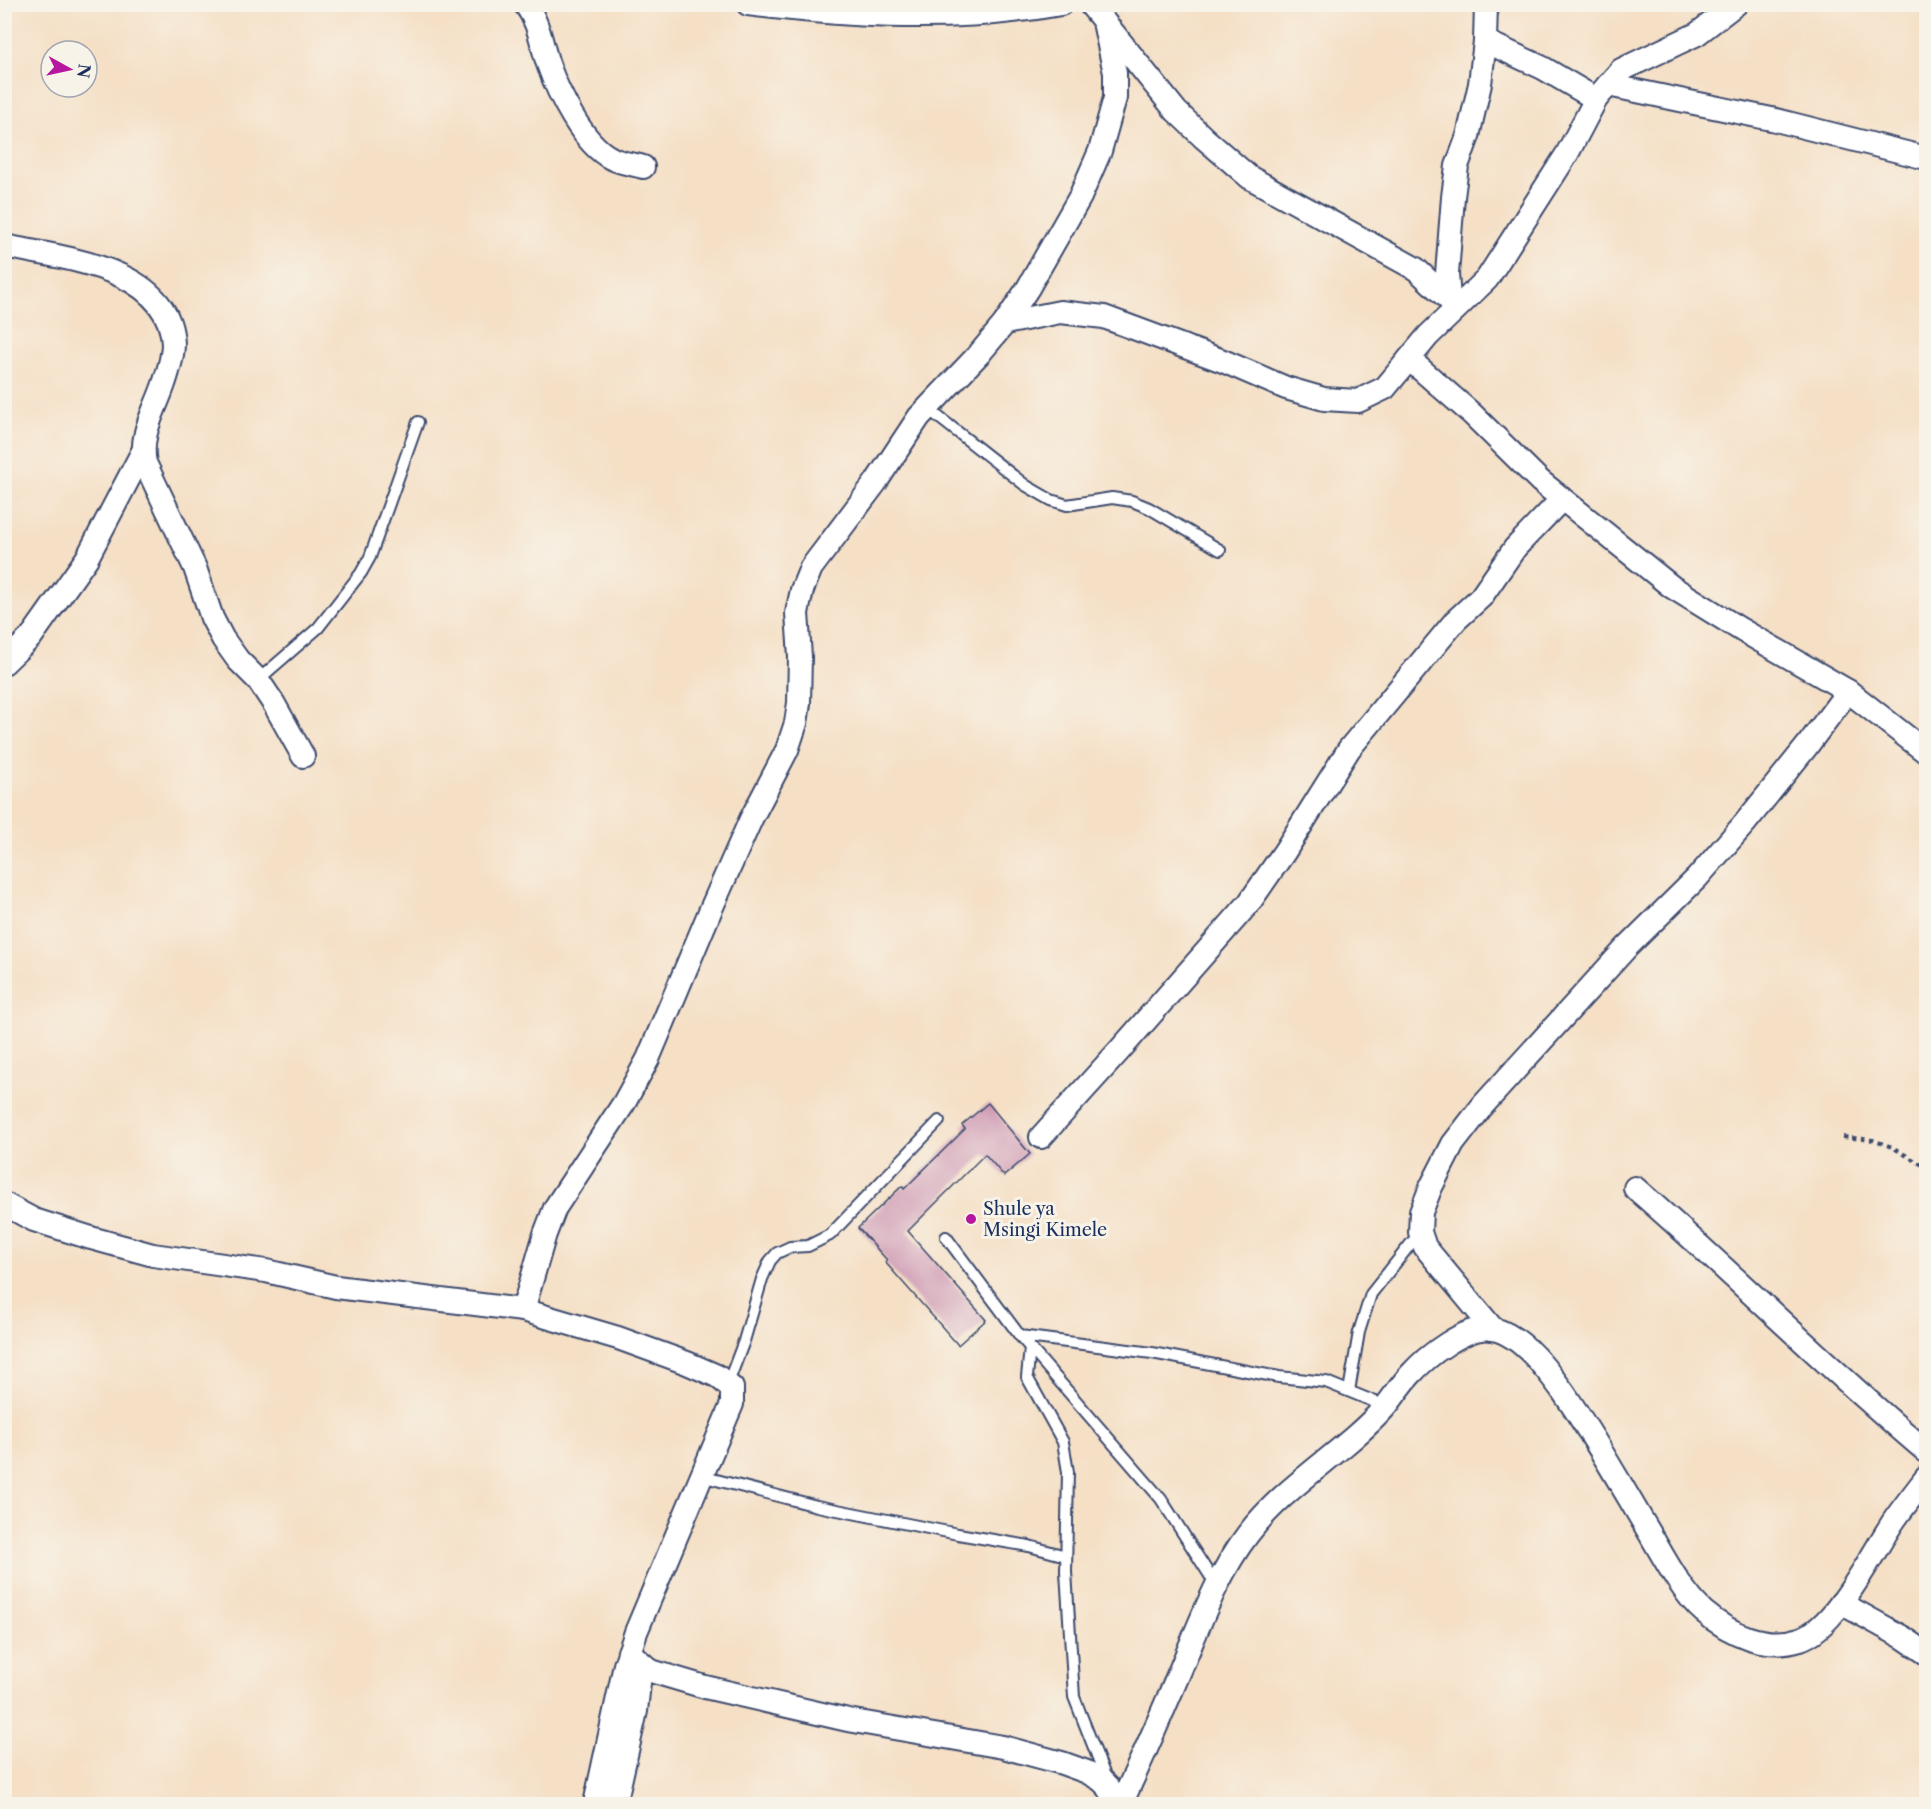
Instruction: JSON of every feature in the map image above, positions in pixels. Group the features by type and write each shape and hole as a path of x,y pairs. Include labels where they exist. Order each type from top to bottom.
{"street":[{"path":"525,4 531,11 541,35 547,62 560,95 588,139 611,158 643,167"},
{"path":"748,4 847,14 912,17 1032,10 1061,4"},
{"path":"1453,303 1449,238 1453,197 1457,166 1476,105 1485,41 1486,4"},
{"path":"1005,323 1060,312 1104,317 1223,361 1286,388 1324,399 1358,401 1386,388 1453,303 1486,279 1567,154 1602,92 1621,70 1697,34 1736,4"},
{"path":"1097,13 1176,111 1249,177 1416,269 1453,303"},
{"path":"522,1310 555,1208 624,1103 648,1059 715,899 751,819 787,750 796,723 799,703 800,657 797,613 802,590 811,568 876,482 919,417 980,353 1005,323 1028,288 1080,197 1100,151 1115,98 1115,73 1097,13"},
{"path":"1485,41 1602,92 1776,120 1926,158"},
{"path":"4,246 110,269 135,282 159,302 170,327 173,345 170,366 144,437 145,463 195,568 212,618 223,639 238,660 258,680 303,756"},
{"path":"1409,359 1472,414 1540,481 1672,586 1740,629 1848,691 1926,752"},
{"path":"4,663 31,638 87,558 143,451"},
{"path":"1041,1137 1249,903 1285,851 1349,749 1456,620 1481,597 1515,548 1562,499"},
{"path":"1848,691 1808,746 1704,870 1627,947 1484,1104 1448,1152 1421,1212 1420,1232 1425,1247 1493,1329 1525,1347 1551,1376 1587,1426 1674,1574 1702,1611 1735,1633 1766,1643 1799,1640 1819,1630 1841,1603 1896,1518 1926,1478"},
{"path":"1635,1188 1703,1247 1827,1365 1926,1451"},
{"path":"4,1204 34,1220 91,1239 153,1255 266,1271 336,1287 522,1310 628,1341 687,1363 728,1383 732,1388 732,1404 701,1475 635,1658 636,1711 615,1804"},
{"path":"635,1658 651,1671 705,1688 769,1703 1013,1750 1087,1772 1101,1780 1116,1799 1216,1586 1247,1534 1278,1500 1333,1455 1386,1406 1412,1373 1460,1336 1477,1330 1493,1329"},
{"path":"1841,1603 1926,1653"},
{"path":"595,1804 625,1665 635,1658"}],"lane":[{"path":"927,408 986,452 1025,485 1051,500 1067,505 1112,498 1132,501 1149,508 1220,550"},
{"path":"258,680 318,628 361,573 370,557 418,423"},
{"path":"728,1383 744,1341 762,1279 777,1253 790,1247 808,1246 830,1235 939,1121"},
{"path":"1349,1391 1359,1332 1371,1294 1420,1232"},
{"path":"946,1237 1020,1336 1161,1499 1216,1586"},
{"path":"1020,1336 1152,1353 1279,1377 1326,1382 1386,1406"},
{"path":"1030,1348 1027,1377 1063,1442 1068,1472 1066,1556 1069,1642 1074,1697 1116,1799"},
{"path":"701,1475 817,1506 1029,1546 1066,1556"}],"path":[{"path":"1843,1137 1873,1140 1892,1147 1926,1167"}],"building":[{"path":"988,1103 1030,1154 1004,1176 985,1154 908,1231 986,1320 958,1345 858,1228 902,1186 904,1189 965,1129 962,1125"}],"place":[{"name":"Shule ya Msingi Kimele","path":"971,1219"}]}
